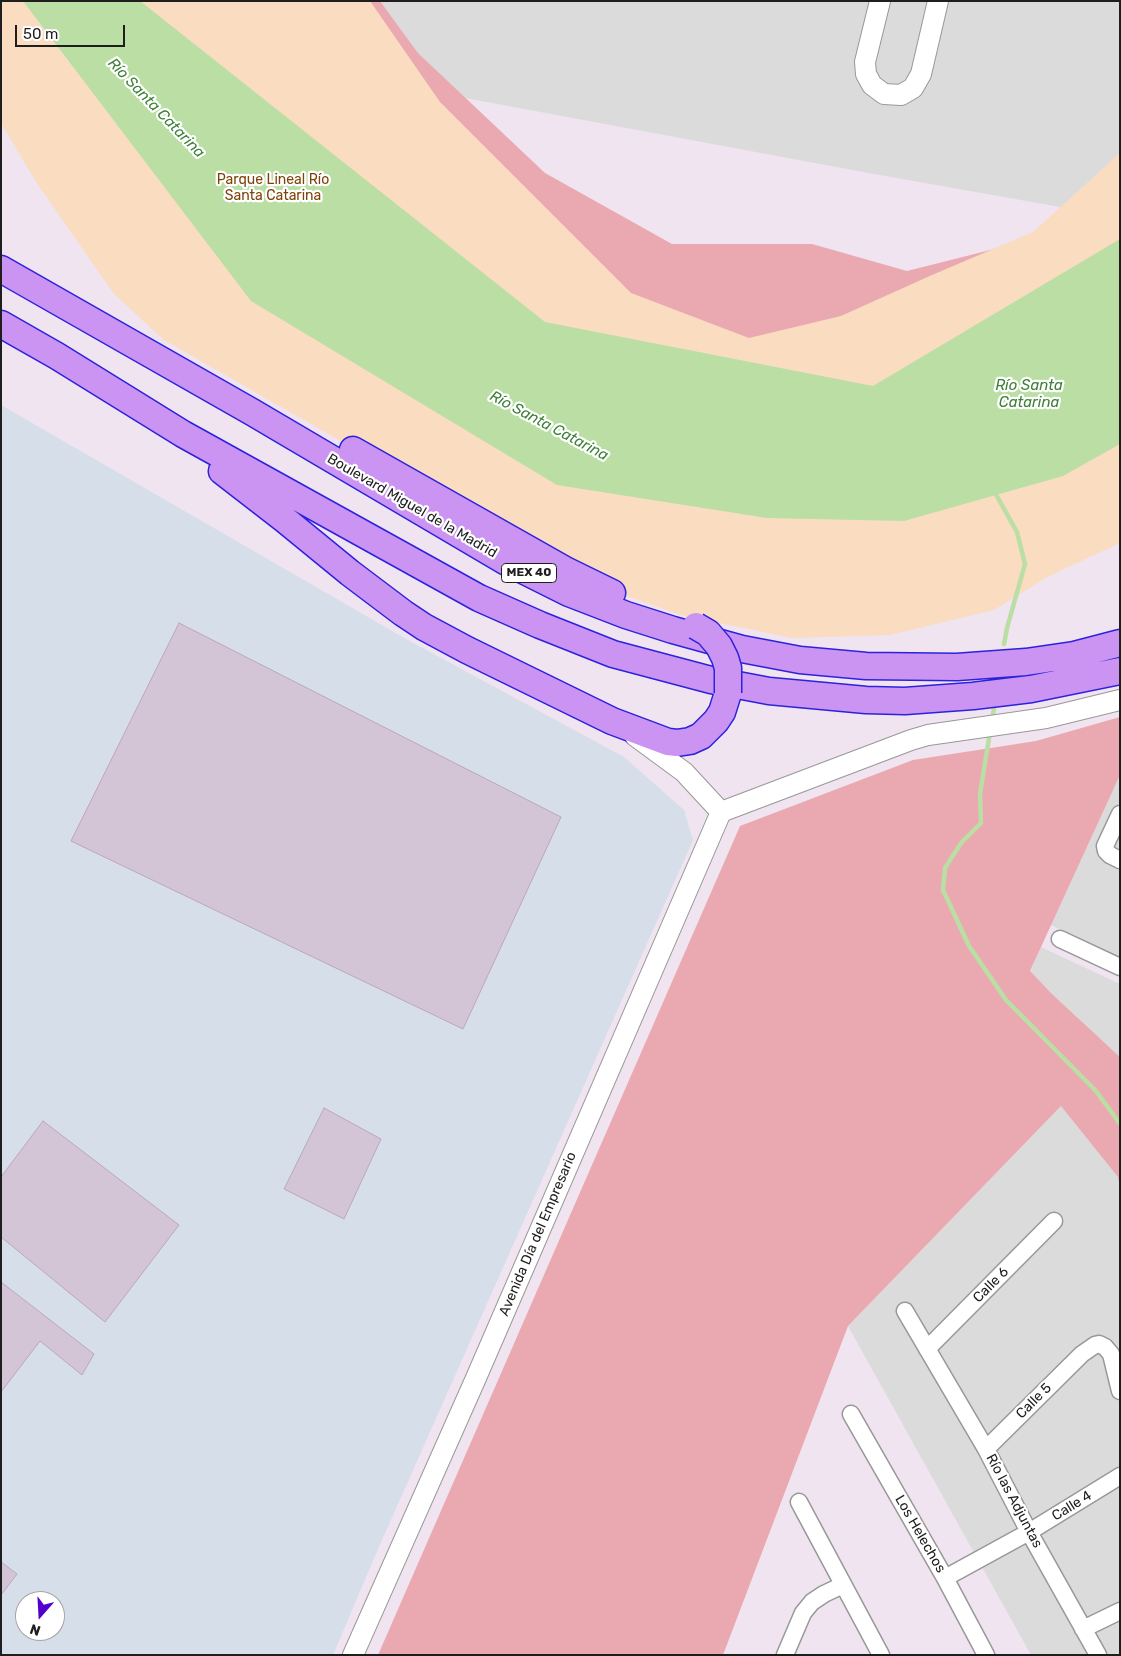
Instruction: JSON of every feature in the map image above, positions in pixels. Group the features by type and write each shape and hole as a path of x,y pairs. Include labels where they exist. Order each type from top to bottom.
{"highway":[{"name":"Boulevard Miguel de la Madrid","path":"1,269 280,428 505,560 569,593 673,630 742,649 800,660 866,666 958,668 1026,662 1074,655 1120,643"},
{"path":"1,324 57,356 183,434 480,598 540,625 614,654 711,680 769,690 866,700 905,701 973,696 1030,689 1120,671"},
{"path":"183,434 214,465 350,573 403,613 466,650 612,721 668,742 692,741 705,733 718,720 727,698 728,668 719,646 708,633 696,626 609,592 567,571 337,441 311,431 280,428"}],"street":[{"path":"880,1 865,62 866,74 872,86 884,94 901,95 913,88 921,74 938,1"},
{"path":"612,721 684,772 721,812 910,740 928,735 1046,718 1120,700"},
{"name":"Avenida Día del Empresario","path":"353,1655 476,1378 721,812"},
{"path":"1115,857 1106,851 1105,846 1120,814"},
{"path":"1060,939 1120,968"},
{"name":"Calle 6","path":"928,1350 1054,1221"},
{"name":"Río las Adjuntas","path":"905,1311 986,1449 1098,1655"},
{"name":"Calle 5","path":"986,1449 1082,1354 1095,1345 1099,1344 1105,1347 1111,1354 1120,1391"},
{"name":"Los Helechos","path":"851,1414 945,1578 979,1652"},
{"name":"Calle 4","path":"945,1578 1030,1532 1120,1476"},
{"path":"799,1502 881,1655"},
{"path":"785,1655 802,1613 812,1602 843,1585"},
{"path":"1083,1629 1120,1611"}],"shaded area":[{"path":"140,1 380,1 418,53 545,173 672,244 812,244 907,271 1038,238 938,398 545,322"},
{"path":"380,1 1120,1 1120,180 1077,210 465,98 418,53"},
{"path":"1,405 406,639 624,757 684,810 693,840 378,1549 333,1655 1,1655"},
{"path":"1120,717 1120,775 1030,971 1120,1057 1120,1189 1118,1177 1061,1106 848,1326 723,1655 378,1655 740,826 913,760 1036,741"},
{"path":"1120,775 1120,957 1051,925"},
{"path":"1041,947 1120,984 1120,1057 1030,972"},
{"path":"1120,1067 1120,1655 1031,1655 848,1326 1061,1106"}],"green space":[{"name":"Parque Lineal Río Santa Catarina","path":"1,1 370,1 440,102 631,293 749,338 841,316 1033,232 1120,153 1120,543 1049,576 994,610 890,635 792,638 681,615 601,587 164,340 114,294 36,182 1,123"}],"water":[{"name":"Río Santa Catarina","path":"23,1 140,1 545,322 873,386 1120,239 1120,444 1063,476 904,521 767,518 557,485 251,301"}],"building":[{"path":"179,623 561,817 463,1029 71,841"},
{"path":"324,1108 381,1139 344,1219 284,1189"},
{"path":"43,1121 179,1225 105,1322 1,1237 1,1177"},
{"path":"1,1282 94,1354 82,1375 40,1341 1,1392"},
{"path":"1,1562 17,1574 1,1595"}],"waterway":[{"path":"994,491 1017,532 1025,564 1004,644"},
{"path":"992,720 995,703"},
{"path":"990,732 980,794 981,823 961,843 945,868 943,890 969,946 1006,1000 1096,1091 1120,1124"}]}
